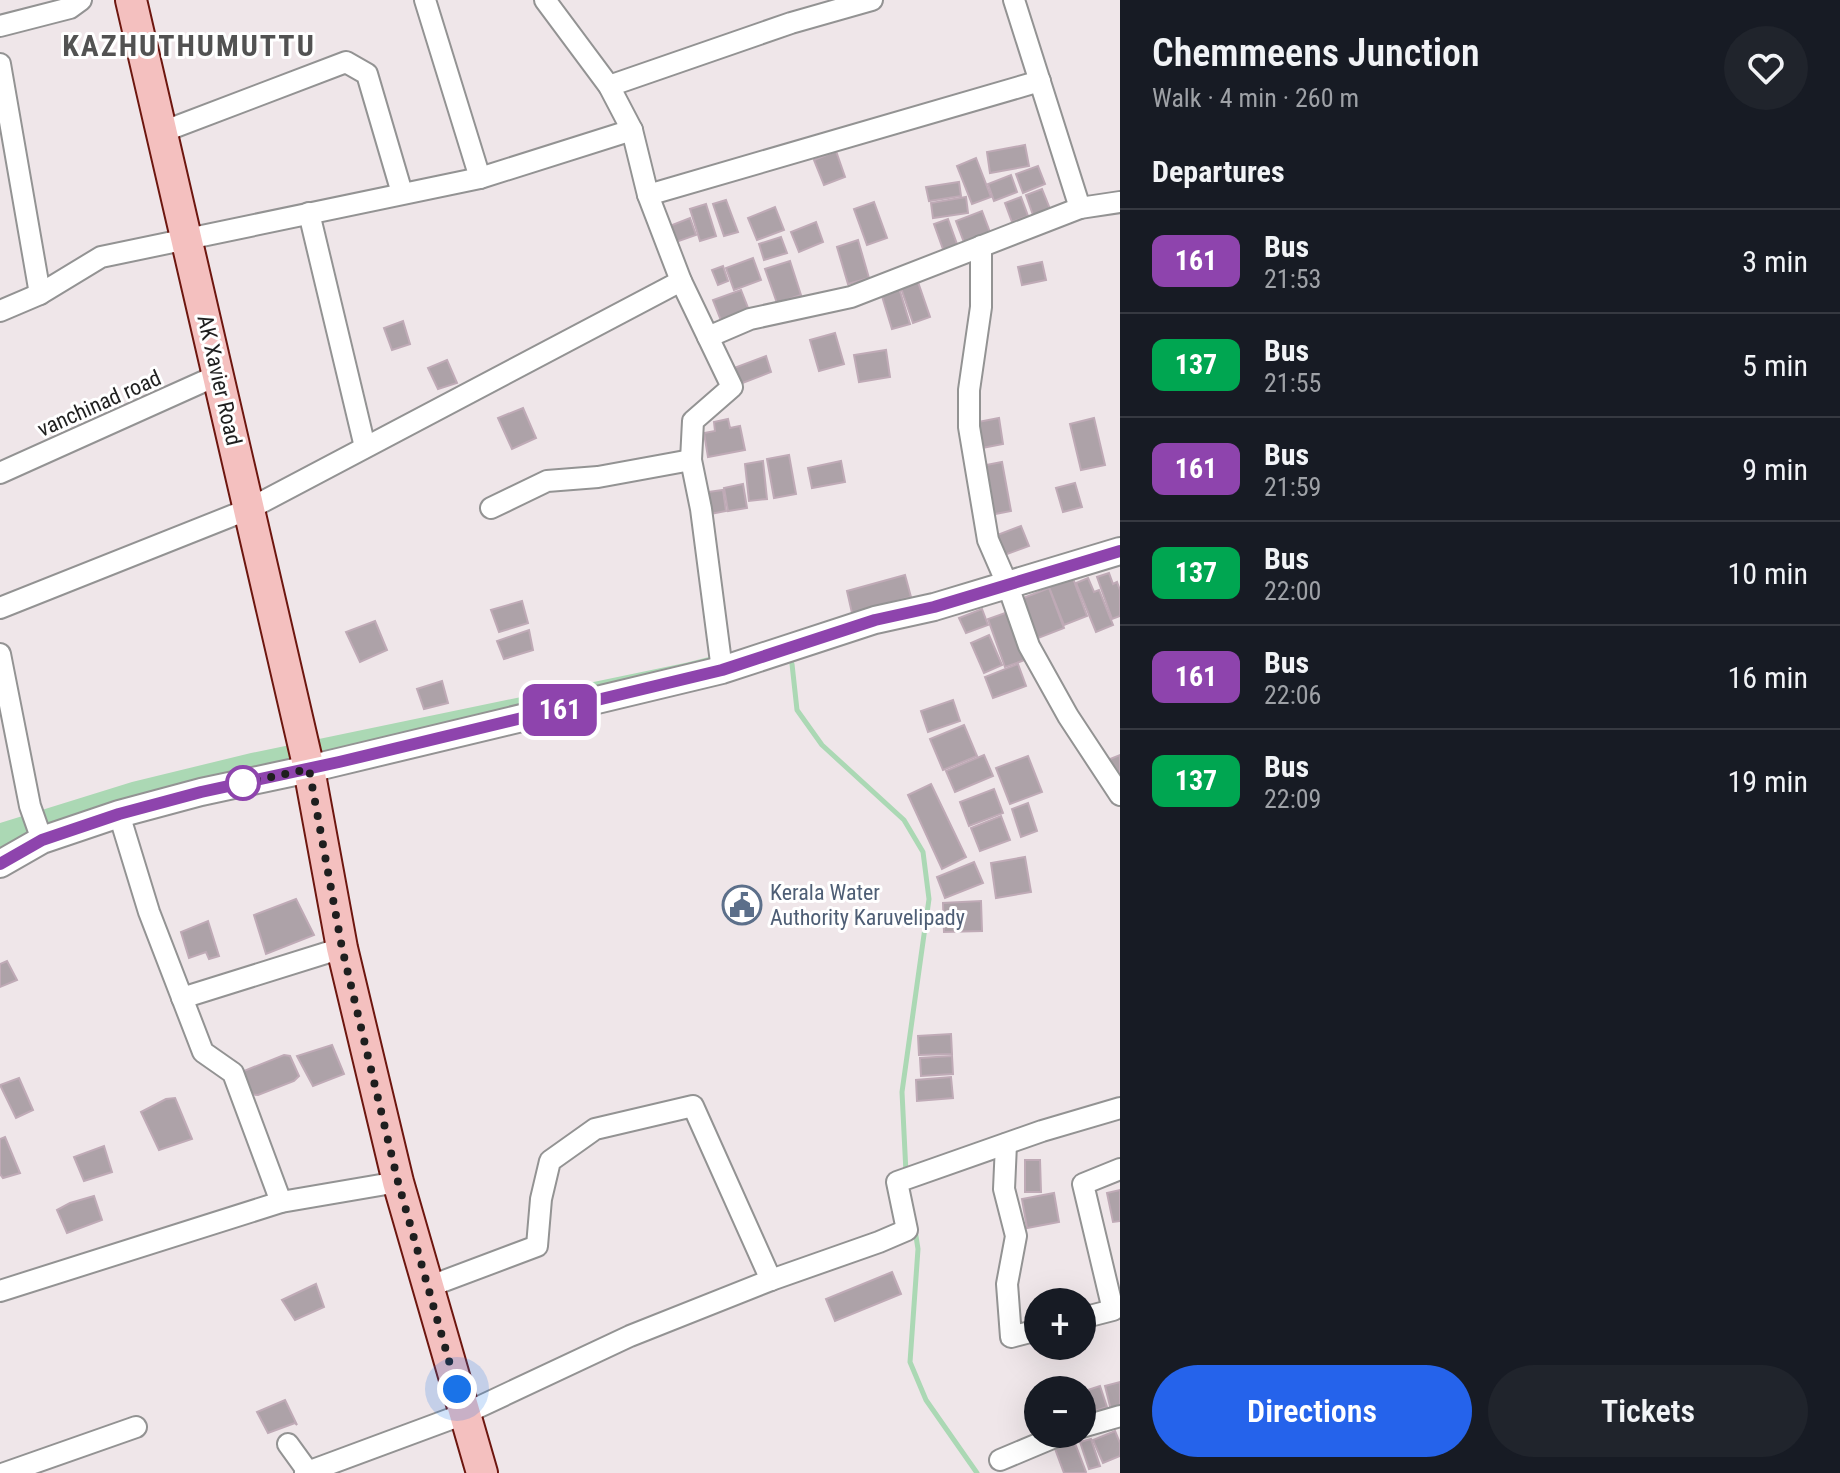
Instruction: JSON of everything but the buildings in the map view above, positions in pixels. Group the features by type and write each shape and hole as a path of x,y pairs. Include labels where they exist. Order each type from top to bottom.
{"main road":[{"name":"AK Xavier Road","path":"131,0 306,755 342,948 398,1182 482,1473"}],"street":[{"path":"0,26 70,8 81,0"},
{"path":"425,0 480,178"},
{"path":"545,0 609,86 632,130 648,195 681,281 732,387 693,421 691,460 721,662"},
{"path":"609,86 791,23 872,0"},
{"path":"1014,0 1080,208"},
{"path":"162,132 346,62 367,74 402,193"},
{"path":"0,64 40,294"},
{"path":"648,195 1040,81"},
{"path":"0,311 40,294 101,257 480,178 632,130"},
{"path":"708,337 750,319 851,297 1080,208 1120,202"},
{"path":"309,213 365,447"},
{"path":"981,246 981,307 969,390 969,427 988,540 1029,646 1068,716 1120,795"},
{"path":"0,608 249,509 681,281"},
{"name":"vanchinad road","path":"0,473 218,375"},
{"path":"491,508 547,481 598,477 691,460"},
{"path":"0,864 42,840 119,814 201,792 306,755 721,662 934,607 1120,551"},
{"path":"0,654 30,806 42,840"},
{"path":"119,814 149,912 203,1052 233,1073 281,1202"},
{"path":"182,998 342,948"},
{"path":"428,1287 537,1246 541,1199 550,1161 595,1129 693,1106 771,1280"},
{"path":"288,1444 308,1473 464,1414 630,1336 907,1230 906,1178 1120,1108"},
{"path":"1006,1144 1004,1189 1016,1236 1007,1284 1011,1337 1024,1334"},
{"path":"1096,1314 1113,1310 1083,1184 1120,1169"},
{"path":"0,1291 281,1202 398,1182"},
{"path":"1096,1423 1120,1416"},
{"path":"5,1473 136,1427"},
{"path":"1000,1460 1029,1448"}],"shaded area":[{"path":"1091,568 128,800 0,851 0,823 132,782 251,753 685,663 996,585"}],"waterway":[{"path":"792,664 797,710 822,745 904,820 923,852 929,899 902,1092 906,1173"},
{"path":"915,1230 918,1249 910,1362 926,1400 977,1473"}],"bus line":[{"name":"161","path":"0,864 42,840 119,814 722,670 875,620 934,607 1120,551"}],"place":[{"name":"Kerala Water Authority Karuvelipady","path":"742,905"}],"district":[{"name":"KAZHUTHUMUTTU","path":"189,46"}],"route":[{"path":"243,783 309,769 342,948 398,1182 457,1389"}]}
